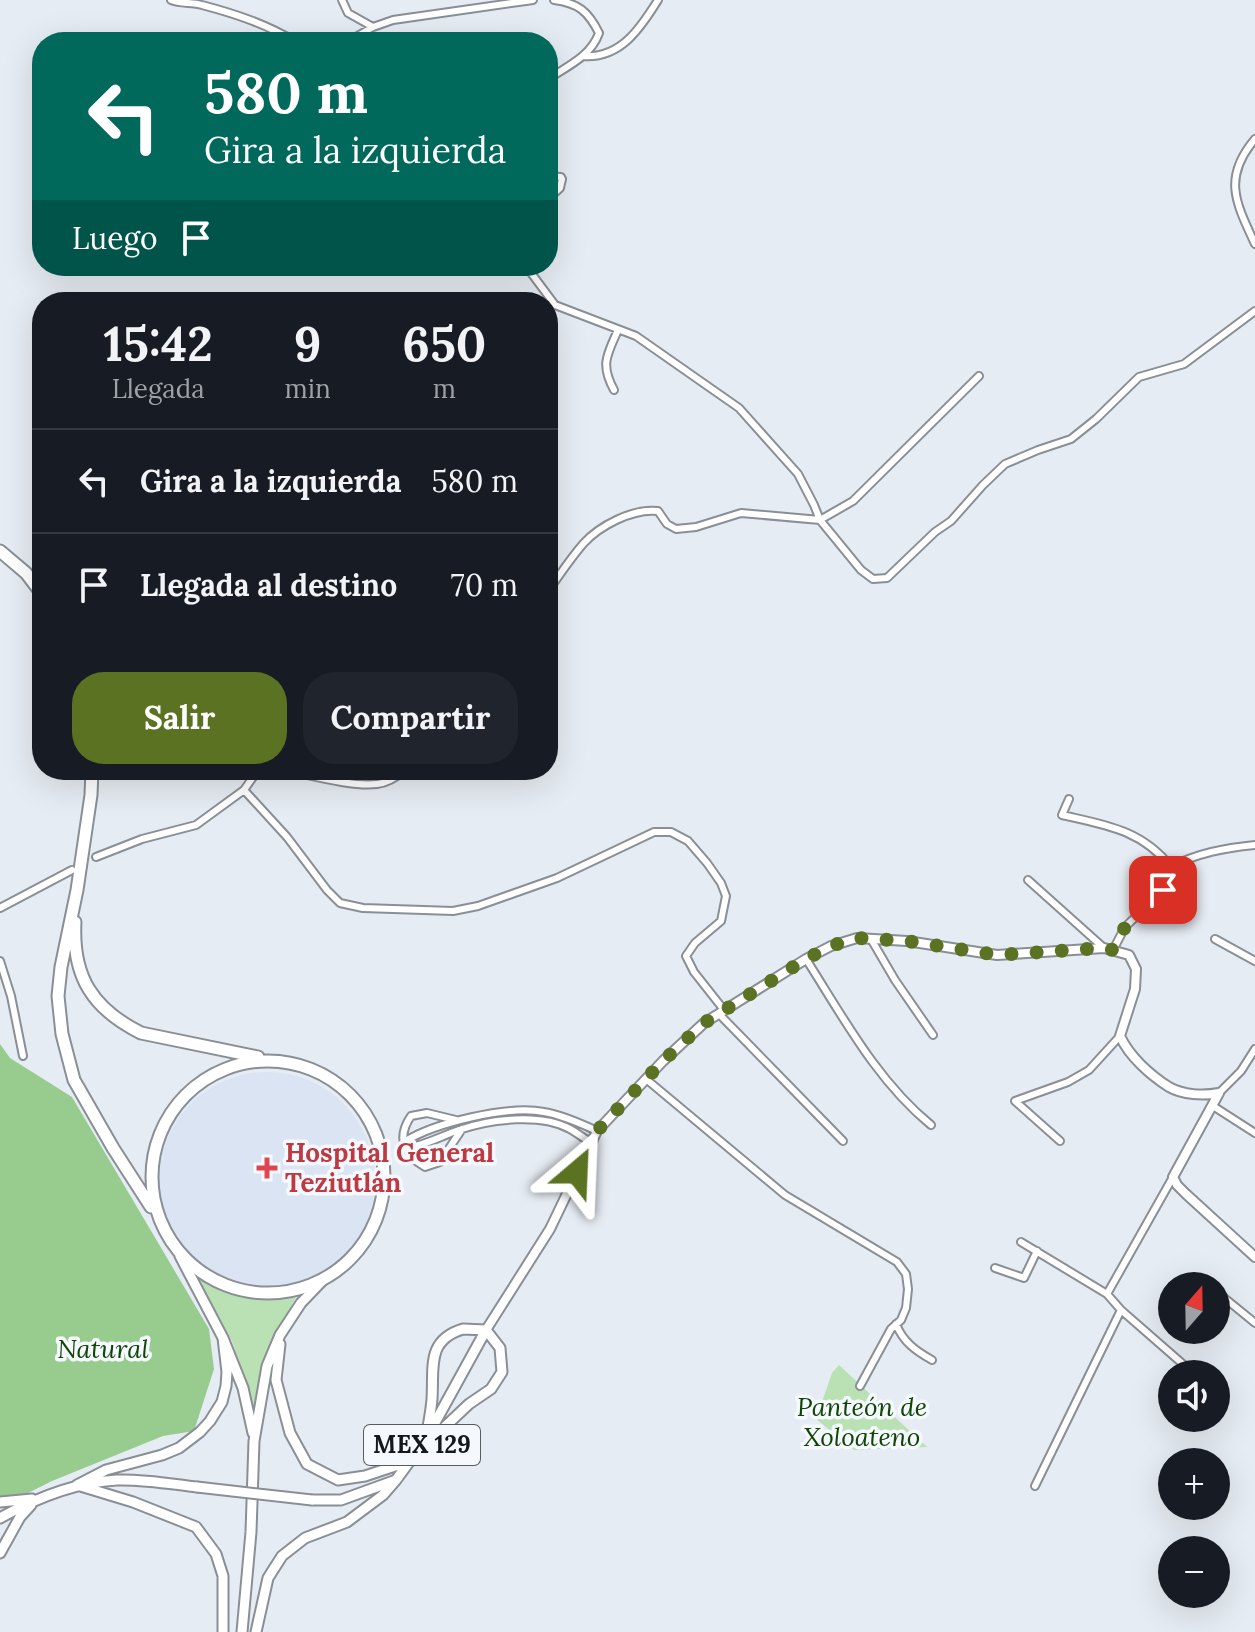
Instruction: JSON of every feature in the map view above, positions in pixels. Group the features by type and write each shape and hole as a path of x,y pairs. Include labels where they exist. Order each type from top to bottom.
{"highway":[{"path":"0,551 32,581"},
{"path":"77,890 76,955 85,982 97,1003 124,1025 141,1033 301,1064 339,1084 363,1108 378,1138 385,1165 385,1192 375,1225 360,1248 340,1269 309,1286 282,1293 252,1292 205,1275 180,1256 74,1080 62,1034 58,996 63,951 77,890 92,780"},
{"path":"154,1211 152,1178 156,1149 171,1115 193,1089 220,1072 250,1061 270,1060"}],"main road":[{"path":"486,1330 550,1229 597,1131 704,1023 831,946 857,938 907,941 997,955 1108,949 1129,955 1136,969 1135,989 1120,1036 1124,1044 1141,1064 1171,1088 1195,1094 1219,1093"},
{"path":"1219,1093 1173,1177 1186,1194 1255,1257"},
{"path":"180,1256 223,1338 243,1388 254,1441"},
{"path":"242,1632 251,1532 254,1441 267,1366 280,1335 301,1303 325,1278"},
{"path":"463,1329 486,1330 500,1348 502,1372 491,1389 469,1404 433,1438 426,1439 432,1402 432,1362 437,1348 448,1334 463,1329"},
{"name":"MEX 129","path":"0,1518 39,1498 77,1485 119,1480 312,1500 341,1500 396,1480 426,1439 486,1330"},
{"path":"280,1335 276,1380 290,1433 307,1464 338,1480 365,1476 398,1465 419,1449"},
{"path":"77,1485 106,1470 179,1448 200,1432 222,1402 226,1386 223,1338"},
{"path":"256,1632 268,1578 282,1556 305,1538 347,1522 383,1495 396,1480"},
{"path":"77,1485 133,1502 196,1527 216,1554 223,1576 223,1632"},
{"path":"0,1502 39,1498"},
{"path":"0,1553 20,1517 39,1498"}],"street":[{"path":"171,0 241,15 279,32"},
{"path":"342,0 348,13 373,27"},
{"path":"364,32 393,20 533,0"},
{"path":"554,0 571,2 591,17 599,33 595,45 558,72"},
{"path":"583,56 597,57 615,50 630,39 658,0"},
{"path":"1255,139 1234,177 1238,208 1255,244"},
{"path":"558,306 636,336 739,408 798,474 820,520 861,570 873,579 887,578 935,532 951,521 1005,464 1071,439 1139,377 1184,364 1255,311"},
{"path":"614,390 607,376 605,361 618,330"},
{"path":"558,577 584,542 614,521 645,510 658,511 667,524 676,529 696,527 741,513 820,520 853,501 979,376"},
{"path":"96,857 142,839 196,825 244,790 251,780"},
{"path":"336,780 357,784 380,784 389,780"},
{"path":"244,790 340,903 363,908 453,911 478,906 557,878 654,832 671,832 688,841 721,883 726,896 721,921 695,943 686,956 694,972 721,1012 843,1141"},
{"path":"1028,880 1108,949 1125,927 1170,884 1171,867 1160,853 1116,828 1062,815 1069,799"},
{"path":"1171,867 1224,848 1255,845"},
{"path":"0,908 72,870"},
{"path":"871,939 933,1035"},
{"path":"1215,939 1255,961"},
{"path":"806,959 878,1070 912,1109 931,1125"},
{"path":"0,961 11,996 23,1056"},
{"path":"1060,1141 1015,1101 1068,1082 1089,1070 1120,1036"},
{"path":"1219,1093 1241,1071 1255,1049"},
{"path":"646,1079 785,1195 897,1262 906,1274 906,1308 860,1386"},
{"path":"1213,1106 1255,1133"},
{"path":"405,1145 411,1137 459,1121 484,1114 515,1111 542,1111 597,1131"},
{"path":"459,1121 427,1113 411,1116 404,1126 405,1145 410,1159 425,1167 440,1162 462,1129"},
{"path":"405,1145 415,1147 462,1129 515,1119 541,1120 568,1127 591,1143"},
{"path":"1107,1294 1173,1177"},
{"path":"1021,1242 1107,1294 1178,1360"},
{"path":"995,1268 1024,1278 1037,1251"},
{"path":"1230,1303 1255,1323"},
{"path":"1035,1486 1121,1310"},
{"path":"896,1324 914,1350 932,1360"}],"shaded area":[{"name":"Hospital General Teziutlán","path":"267,1072 288,1074 308,1081 327,1090 343,1104 357,1120 366,1139 373,1159 373,1201 366,1221 357,1240 343,1256 327,1270 308,1279 288,1286 267,1288 246,1286 226,1279 207,1270 191,1256 177,1240 168,1221 161,1201 159,1180 161,1159 168,1139 177,1120 191,1104 207,1090 226,1081 246,1074"}],"green space":[{"name":"Natural","path":"0,1044 10,1058 72,1097 209,1329 214,1369 194,1431 163,1436 52,1481 0,1507"},
{"path":"196,1276 234,1292 276,1295 299,1292 270,1343 254,1407 232,1341"},
{"name":"Panteón de Xoloateno","path":"839,1365 927,1447 854,1450 816,1419 832,1373"}],"place":[{"name":"Hospital General Teziutlán","path":"267,1168"}],"route":[{"path":"577,1172 597,1131 704,1023 831,946 857,938 907,941 997,955 1113,950 1125,927 1163,890"}]}
